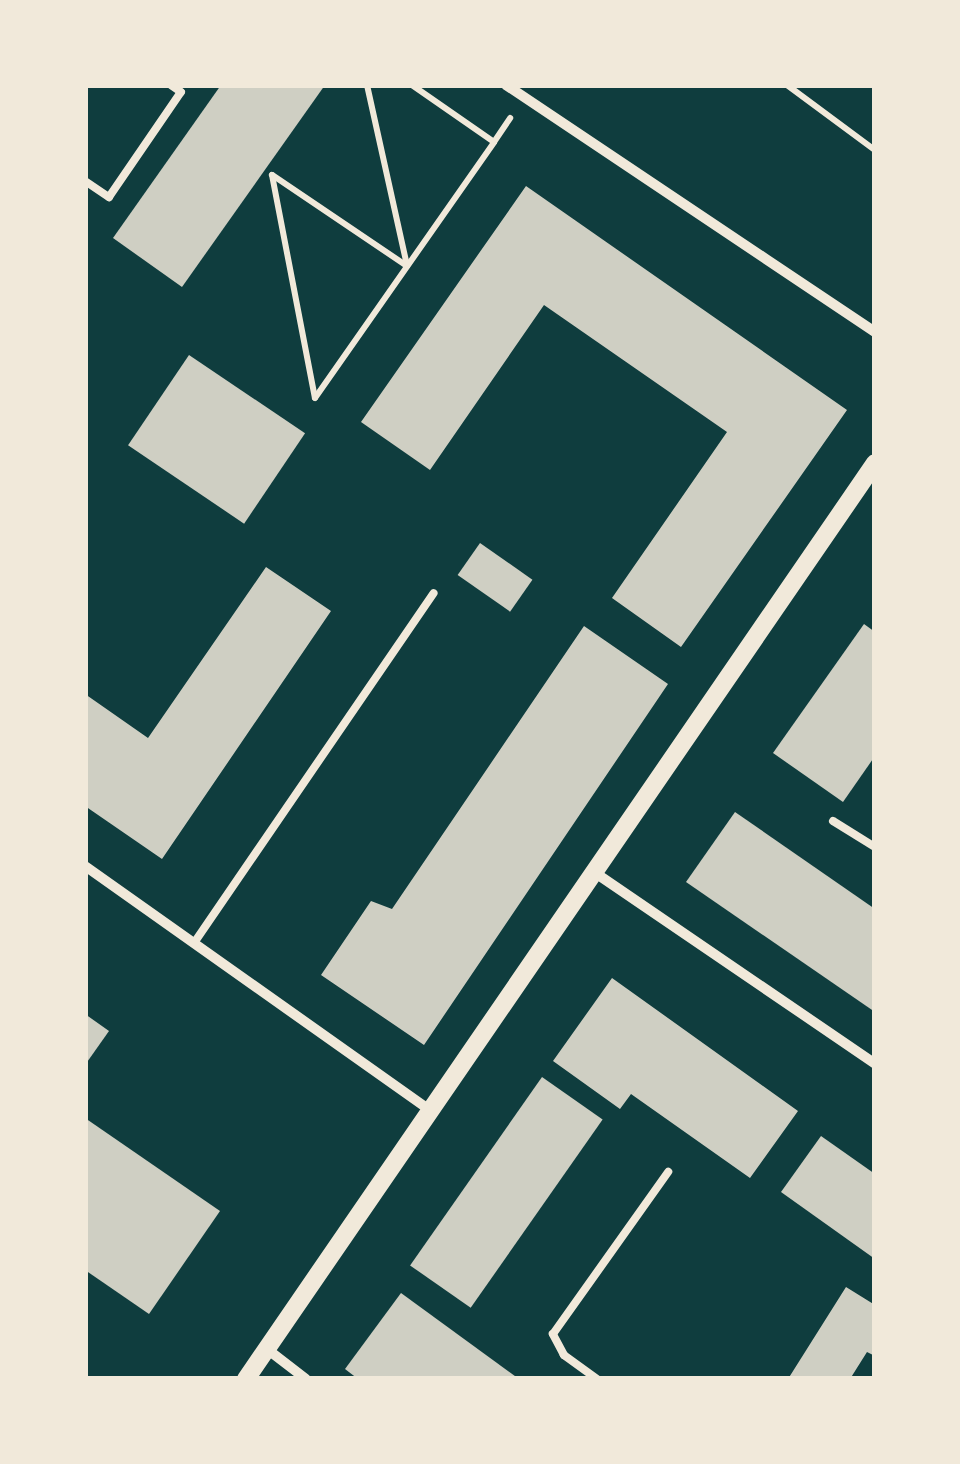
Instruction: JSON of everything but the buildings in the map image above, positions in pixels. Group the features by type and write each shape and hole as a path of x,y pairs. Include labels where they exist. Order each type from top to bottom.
{"street":[{"path":"506,85 875,332"},
{"path":"246,1379 875,463"},
{"path":"85,866 432,1112"},
{"path":"594,872 875,1064"},
{"path":"267,1349 306,1379"}],"lane":[{"path":"85,181 109,198 180,92 171,85"},
{"path":"194,943 434,592"},
{"path":"834,821 875,847"},
{"path":"597,1379 564,1355 553,1334 668,1172"}],"path":[{"path":"368,85 407,266"},
{"path":"407,266 272,175 315,398 494,142 412,85"},
{"path":"786,85 875,150"}]}
